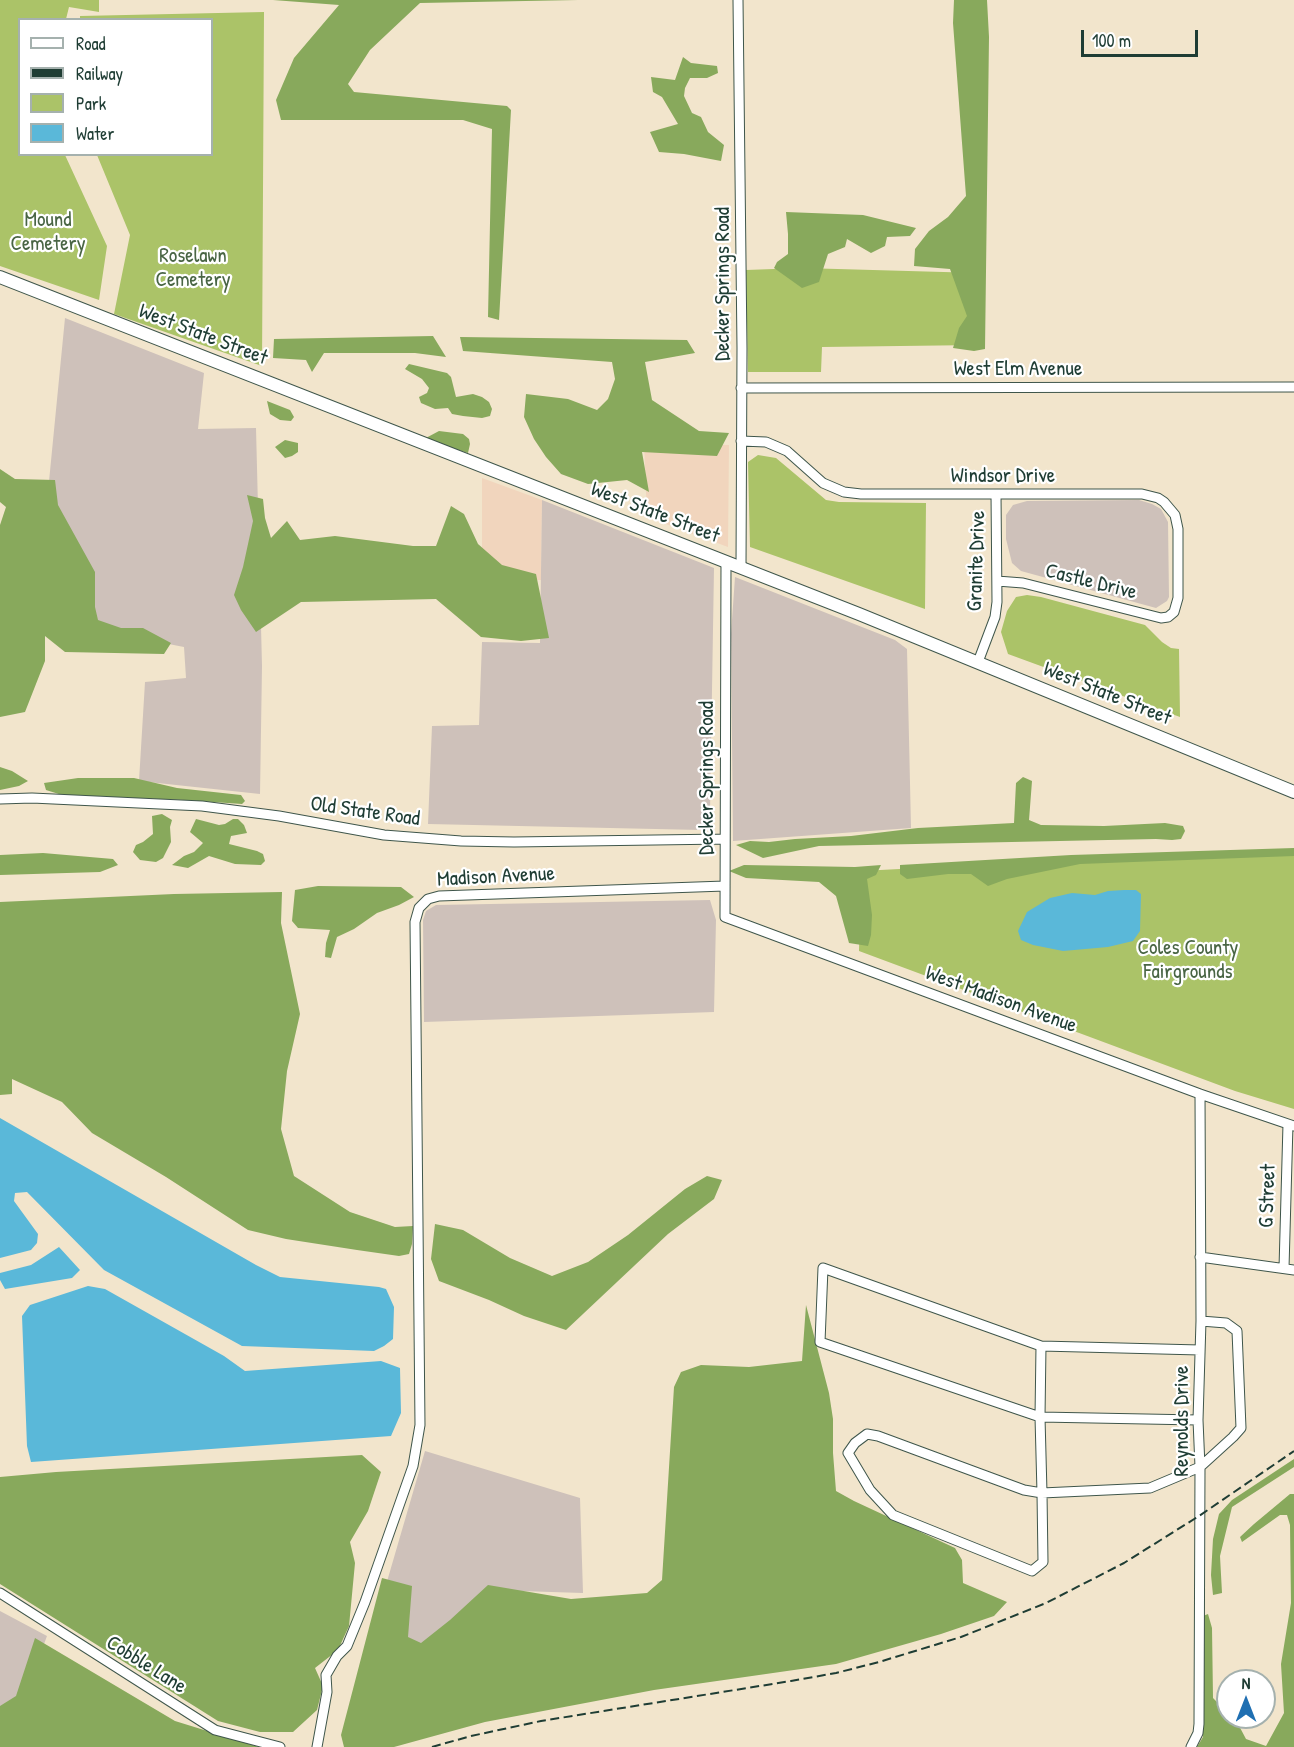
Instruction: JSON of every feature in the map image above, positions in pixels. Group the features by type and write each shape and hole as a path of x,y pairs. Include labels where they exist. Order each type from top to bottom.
{"street":[{"name":"Decker Springs Road","path":"738,0 741,567"},
{"name":"West State Street","path":"0,277 726,561 1294,792"},
{"name":"West Elm Avenue","path":"741,388 1294,387"},
{"name":"Windsor Drive","path":"741,441 766,442 777,446 796,458 823,483 844,492 861,494 1142,494 1158,498 1174,515 1178,529 1178,598 1174,612"},
{"name":"Granite Drive","path":"978,662 995,617 996,494"},
{"name":"Decker Springs Road","path":"725,886 726,561"},
{"name":"Castle Drive","path":"997,581 1023,583 1161,618 1168,617 1174,612"},
{"name":"Old State Road","path":"0,799 32,798 202,806 260,813 384,835 461,841 725,838"},
{"name":"Madison Avenue","path":"317,1747 327,1692 326,1675 337,1656 347,1646 365,1602 413,1466 419,1435 421,1404 415,922 419,908 428,899 439,896 725,886"},
{"name":"West Madison Avenue","path":"725,886 725,917 1200,1094 1291,1125"},
{"name":"Reynolds Drive","path":"1191,1747 1198,1733 1199,1724 1200,1467 1197,1420 1201,1321 1200,1094"},
{"name":"G Street","path":"1284,1268 1291,1125"},
{"path":"1200,1257 1294,1270"},
{"path":"1197,1420 1040,1417 820,1342 823,1269 1041,1346 1200,1350"},
{"path":"1041,1346 1040,1417 1042,1493 1044,1562 1032,1571 892,1515 870,1490 848,1453 855,1443 867,1434 878,1436 1024,1490 1042,1493 1150,1488 1200,1467 1241,1428 1237,1331 1226,1323 1201,1321"},
{"name":"Cobble Lane","path":"0,1593 215,1730 280,1747"}],"shaded area":[{"path":"65,318 204,373 198,429 256,428 262,666 260,794 139,781 145,682 186,678 184,647 76,626 46,512"},
{"path":"644,443 729,445 728,547 647,517"},
{"path":"482,478 542,500 541,580 482,579"},
{"path":"542,500 714,568 710,812 701,830 428,824 432,726 479,725 482,642 540,643"},
{"path":"1139,500 1161,509 1168,522 1169,597 1156,608 1021,571 1012,563 1006,539 1006,515 1013,505 1027,501"},
{"path":"735,577 895,640 907,649 911,828 733,841 731,634"},
{"path":"710,900 716,920 714,1012 424,1022 423,920 426,911 436,905"},
{"path":"425,1451 580,1498 583,1593 488,1590 426,1647 372,1633"},
{"path":"0,1611 47,1636 9,1738 0,1736"}],"green space":[{"name":"Mound Cemetery","path":"0,0 99,0 99,12 69,7 66,18 18,18 18,156 65,156 107,246 99,300 0,266"},
{"path":"273,0 578,0 420,3 370,50 348,84 354,92 507,106 511,110 499,320 488,317 492,129 463,120 281,120 276,100 294,58 339,5"},
{"path":"954,0 987,0 989,37 985,349 974,351 953,348 959,328 967,316 950,269 914,266 915,249 929,231 948,217 966,196 953,23"},
{"name":"Roselawn Cemetery","path":"264,12 262,366 114,314 130,235 97,156 213,156 213,18 80,18 80,16"},
{"path":"683,57 691,63 717,66 718,73 707,78 690,78 684,96 692,113 701,117 708,132 724,145 721,161 659,152 650,132 678,124 662,97 653,92 651,77 675,80"},
{"path":"786,212 863,215 916,228 910,236 887,237 885,246 871,253 847,239 845,247 828,254 819,282 802,288 774,268 777,262 788,254"},
{"path":"802,268 979,273 978,345 822,347 821,372 748,372 746,270"},
{"path":"433,336 446,357 415,353 324,353 312,372 306,360 273,358 274,339"},
{"path":"460,337 687,340 695,353 645,362 652,400 699,431 729,433 717,456 642,452 649,492 627,480 588,484 561,474 546,457 534,439 524,417 526,394 568,399 597,410 608,399 615,379 612,362 463,351"},
{"path":"409,364 447,373 451,377 456,397 473,394 482,397 489,402 492,409 490,416 482,418 452,414 448,408 435,409 421,403 419,397 427,393 429,388 422,379 405,369"},
{"path":"267,401 290,410 294,417 291,421 280,420 270,414"},
{"path":"439,431 463,434 469,439 468,453 424,439"},
{"path":"285,440 298,443 298,452 285,458 275,447"},
{"path":"758,455 776,458 826,500 926,503 925,609 750,547 748,462"},
{"path":"0,469 15,479 55,480 58,505 95,572 95,607 98,620 121,628 143,628 171,643 164,654 65,652 45,636 45,661 25,712 0,717 0,525 6,507 0,502"},
{"path":"247,495 263,499 265,518 271,538 287,521 300,540 335,536 413,546 436,546 451,506 464,514 478,544 502,565 536,574 549,638 521,641 481,637 436,599 301,602 256,632 234,595 253,521"},
{"path":"1027,595 1145,625 1162,642 1171,648 1179,649 1180,717 1008,654 1001,632 1007,611 1016,597"},
{"path":"0,767 28,781 19,786 0,790"},
{"path":"1023,777 1032,781 1029,820 1041,825 1104,826 1165,823 1183,826 1185,831 1181,839 1172,840 819,846 763,858 736,845 750,841 769,842 918,828 1014,823 1016,783"},
{"path":"78,778 134,778 177,788 241,795 245,801 242,804 62,795 46,790 44,783"},
{"path":"162,814 172,820 171,842 163,858 156,862 140,860 133,852 136,845 153,834 152,816"},
{"path":"196,819 219,825 238,819 244,825 247,833 231,836 229,844 257,851 263,854 265,861 261,865 235,864 209,856 188,868 172,865 194,852 203,843 190,832"},
{"path":"1294,848 1294,856 1080,864 1007,879 988,886 971,874 907,879 900,874 900,865 1071,855"},
{"name":"Coles County Fairgrounds","path":"1294,851 1294,1109 1235,1091 859,951 861,871 1189,854"},
{"path":"43,853 113,859 118,865 100,872 0,875 0,855"},
{"path":"744,865 855,867 881,865 876,875 867,879 872,915 868,946 849,943 836,896 819,882 746,878 729,871"},
{"path":"318,886 401,887 414,897 377,913 354,929 337,937 331,958 325,957 330,930 298,928 292,921 295,890"},
{"path":"282,892 281,923 300,1014 287,1071 281,1129 294,1176 350,1212 395,1227 413,1226 409,1254 399,1256 357,1250 286,1239 248,1230 92,1133 62,1102 12,1079 12,1094 0,1095 0,902 174,894"},
{"path":"707,1176 722,1180 714,1199 668,1234 566,1330 524,1316 439,1281 431,1259 435,1224 463,1230 510,1258 552,1276 588,1262 628,1235 685,1189"},
{"path":"806,1305 829,1393 833,1419 836,1491 955,1548 962,1560 963,1583 1007,1602 994,1616 941,1634 836,1664 654,1690 485,1722 394,1747 344,1747 341,1735 382,1578 412,1586 408,1637 421,1643 488,1585 571,1599 647,1593 662,1580 674,1387 681,1372 701,1365 749,1367 802,1361"},
{"path":"362,1455 381,1472 368,1511 350,1542 355,1563 349,1626 338,1650 315,1668 323,1686 317,1710 293,1732 260,1732 218,1721 0,1584 0,1477"},
{"path":"1294,1459 1294,1467 1232,1507 1220,1556 1222,1593 1213,1595 1211,1575 1213,1539 1219,1514 1232,1500"},
{"path":"1290,1494 1294,1494 1294,1747 1197,1747 1203,1737 1203,1616 1208,1614 1212,1628 1216,1729 1241,1729 1246,1739 1266,1746 1284,1713 1281,1664 1291,1603 1290,1525 1287,1515 1280,1515 1242,1542 1240,1537"},
{"path":"35,1638 175,1721 259,1747 0,1747 0,1706 16,1696"}],"water":[{"path":"1136,890 1141,894 1140,931 1133,941 1108,947 1063,951 1021,940 1018,931 1027,912 1050,898 1072,893 1095,895 1108,891"},
{"path":"0,1118 280,1277 386,1289 394,1307 393,1339 374,1351 242,1346 104,1270 27,1192 15,1193 14,1201 38,1234 37,1243 31,1250 0,1258"},
{"path":"59,1247 80,1270 72,1278 5,1289 0,1280 0,1273 31,1265"},
{"path":"88,1286 105,1289 224,1356 245,1371 381,1361 400,1368 401,1413 391,1436 31,1462 27,1446 22,1316 30,1305"}],"railway":[{"path":"432,1747 541,1721 836,1673 961,1637 1046,1603 1124,1563 1199,1516 1294,1451"}]}
